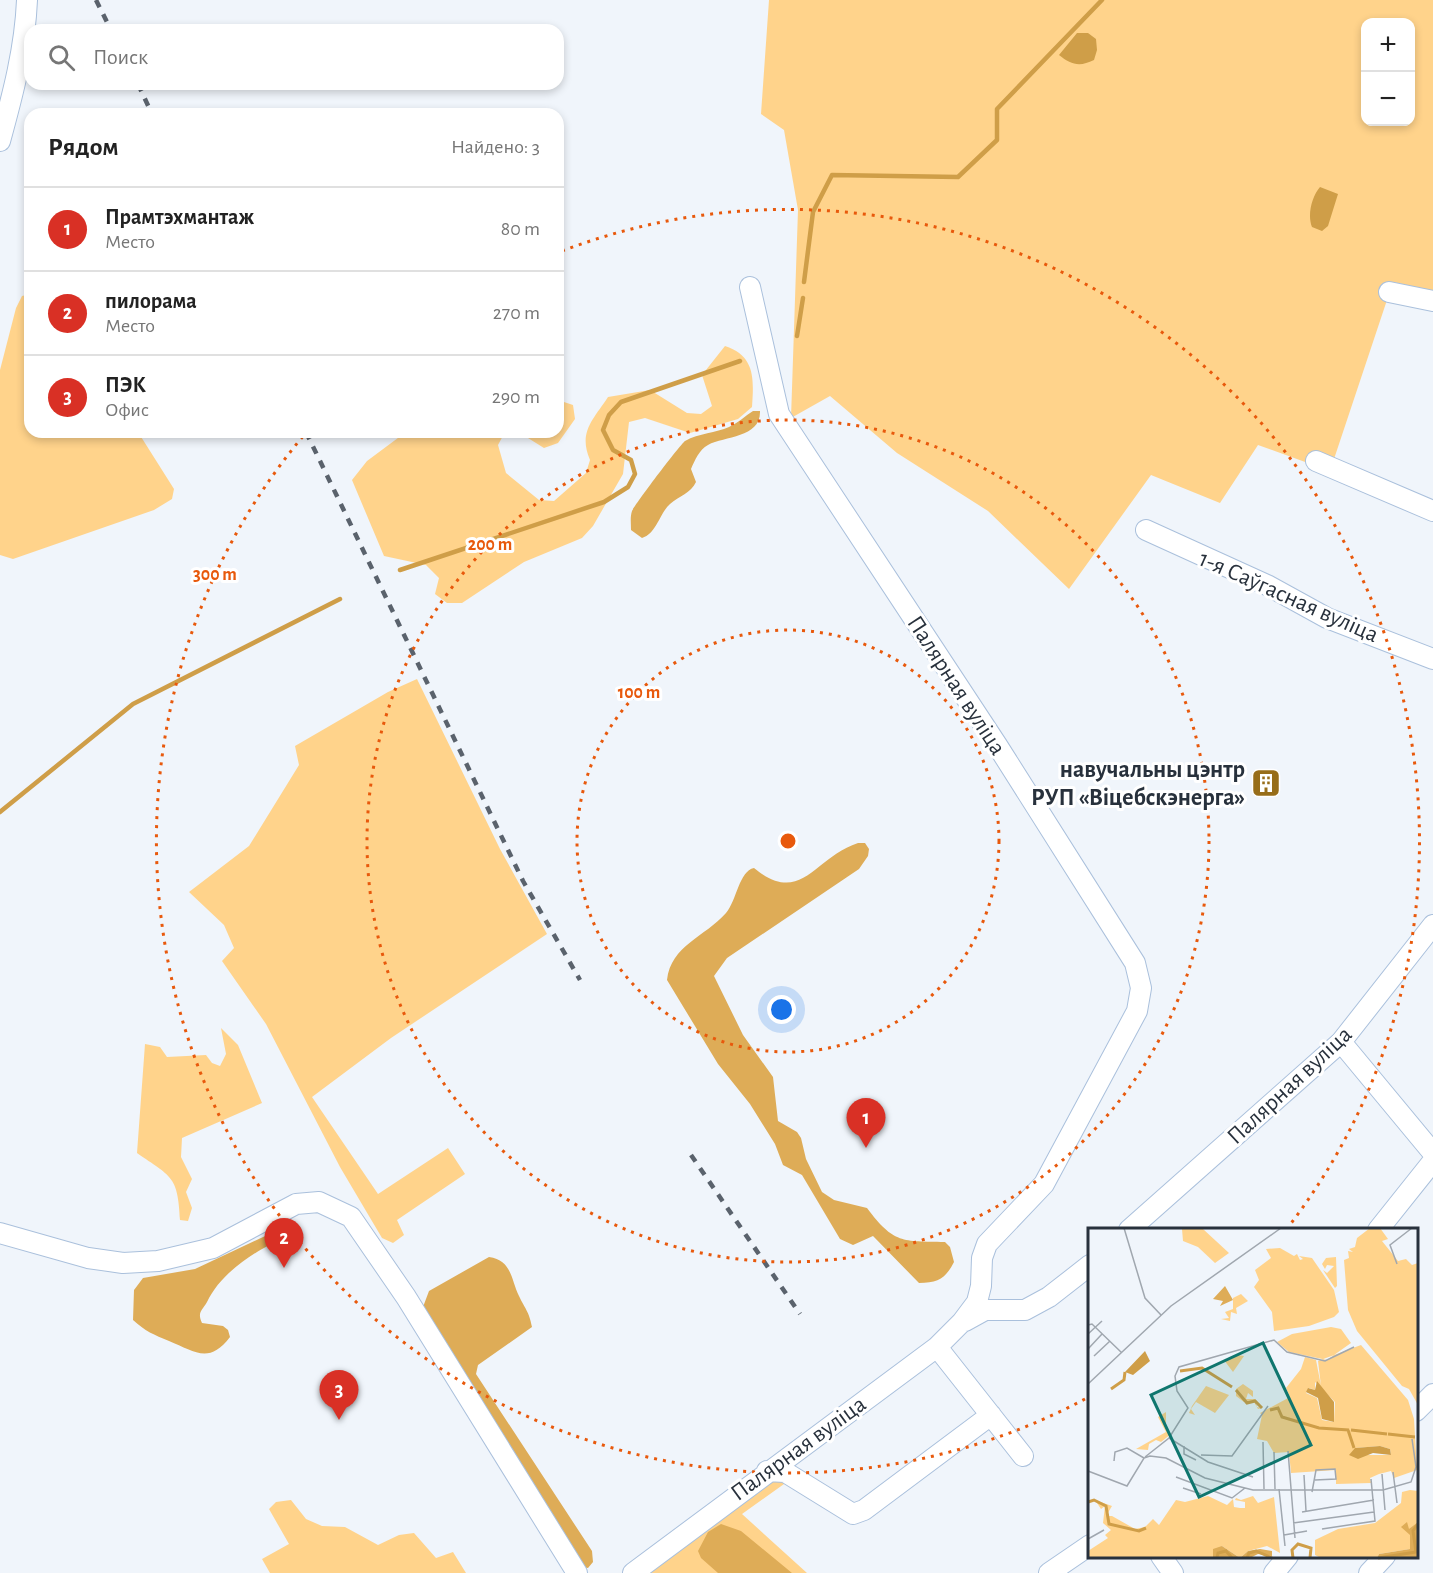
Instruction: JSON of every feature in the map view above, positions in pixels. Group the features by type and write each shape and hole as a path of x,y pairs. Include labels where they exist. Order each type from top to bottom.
{"street":[{"path":"26,24 27,0"},
{"path":"0,141 17,77 24,37"},
{"name":"Палярная вуліца","path":"633,1573 767,1471 937,1347 962,1322 977,1302 981,1287 982,1258 987,1244 1044,1184 1137,1011 1141,988 1139,974 996,745 779,414 750,287"},
{"path":"1389,292 1433,301"},
{"path":"1316,461 1433,511"},
{"name":"1-я Саўгасная вуліца","path":"1146,530 1267,585 1327,618 1433,659"},
{"name":"Палярная вуліца","path":"1131,1228 1341,1042 1433,925"},
{"path":"1341,1042 1433,1153"},
{"path":"1380,1228 1433,1161"},
{"path":"0,1233 87,1258 123,1263 146,1262 179,1258 213,1248 296,1204 319,1202 351,1217 406,1297 557,1536 577,1573"},
{"name":"Палярная вуліца","path":"962,1322 985,1310 1025,1310 1049,1297 1088,1266"},
{"path":"937,1347 1023,1456"},
{"path":"1418,1409 1433,1394"},
{"path":"767,1471 785,1472 853,1514 864,1510 991,1415"},
{"path":"1049,1573 1088,1546"},
{"path":"1162,1558 1173,1573"},
{"path":"1274,1573 1287,1558"},
{"path":"1369,1573 1384,1558"}],"shaded area":[{"path":"769,0 1433,0 1433,291 1393,282 1330,471 1258,445 1220,503 1151,475 1069,589 988,511 897,453 830,396 791,418 798,210 784,130 761,114"},
{"path":"1077,33 1088,33 1096,39 1097,50 1094,60 1076,64 1059,55"},
{"path":"1320,187 1338,194 1328,226 1322,231 1312,227 1310,217 1313,200"},
{"path":"24,296 24,438 142,438 174,489 172,499 154,510 13,559 0,555 0,370 16,308"},
{"path":"725,346 735,350 747,362 750,369 753,387 752,407 738,419 690,433 645,418 629,422 623,474 593,526 582,538 524,562 462,603 447,603 435,594 439,578 426,565 384,556 352,480 367,461 398,438 502,438 498,445 506,473 539,500 554,501 586,473 590,460 586,434 608,397 650,390 687,413 701,414 712,406 702,375"},
{"path":"564,402 573,405 575,419 564,435"},
{"path":"753,411 760,411 759,420 755,426 741,435 708,445 700,452 691,469 696,482 694,486 666,508 655,528 647,536 642,538 631,530 632,511 685,441 729,427"},
{"path":"528,438 562,438 558,443 544,448"},
{"path":"417,679 500,849 547,934 391,1038 312,1097 378,1194 448,1148 465,1174 397,1220 404,1235 393,1243 382,1238 340,1167 266,1024 222,961 234,948 224,925 189,892 249,846 299,765 295,746 388,692"},
{"path":"858,843 865,843 869,849 868,856 859,869 727,958 714,976 743,1035 773,1077 778,1121 797,1132 801,1138 806,1159 822,1192 834,1200 867,1208 876,1220 900,1238 945,1242 950,1247 954,1262 944,1276 931,1282 919,1283 873,1236 853,1245 840,1239 802,1175 783,1165 775,1144 750,1104 718,1064 667,980 675,958 682,950 726,913 741,880 749,870 754,868 770,879 784,883 796,881 843,850"},
{"path":"221,1028 238,1045 262,1103 182,1138 181,1157 192,1179 186,1192 192,1208 188,1221 180,1220 174,1185 165,1173 137,1153 145,1044 160,1047 167,1057 206,1055 212,1063 220,1066 226,1054"},
{"path":"278,1230 283,1232 278,1238 242,1262 222,1280 201,1312 202,1323 223,1326 228,1330 230,1337 215,1351 194,1352 154,1335 133,1320 134,1290 143,1278 195,1269"},
{"path":"489,1257 502,1262 510,1272 532,1327 478,1365 476,1374 592,1551 593,1562 588,1568 580,1567 423,1307 429,1291"},
{"path":"772,1477 791,1479 742,1514 807,1573 642,1573"},
{"path":"291,1500 306,1519 322,1526 345,1527 378,1545 399,1535 414,1533 436,1558 453,1552 466,1573 270,1573 262,1559 289,1544 269,1509 276,1502"},
{"path":"721,1524 741,1531 792,1573 718,1573 701,1558 698,1551 708,1532"}],"waterway":[{"path":"804,282 813,212 832,175 958,177 997,140 997,109 1102,0"},
{"path":"797,336 803,298"},
{"path":"400,570 604,502 628,487 635,474 631,460 613,450 603,430 609,415 621,402 740,361"},
{"path":"0,812 133,704 340,599"}],"railway":[{"path":"96,0 108,24"},
{"path":"141,90 149,108"},
{"path":"309,438 523,881 580,980"},
{"path":"691,1155 800,1314"}],"place":[{"name":"навучальны цэнтр РУП «Віцебскэнерга»","path":"1266,783"},
{"name":"Прамтэхмантаж","path":"866,1148"},
{"name":"пилорама","path":"284,1268"},
{"name":"ПЭК","path":"339,1420"}]}
